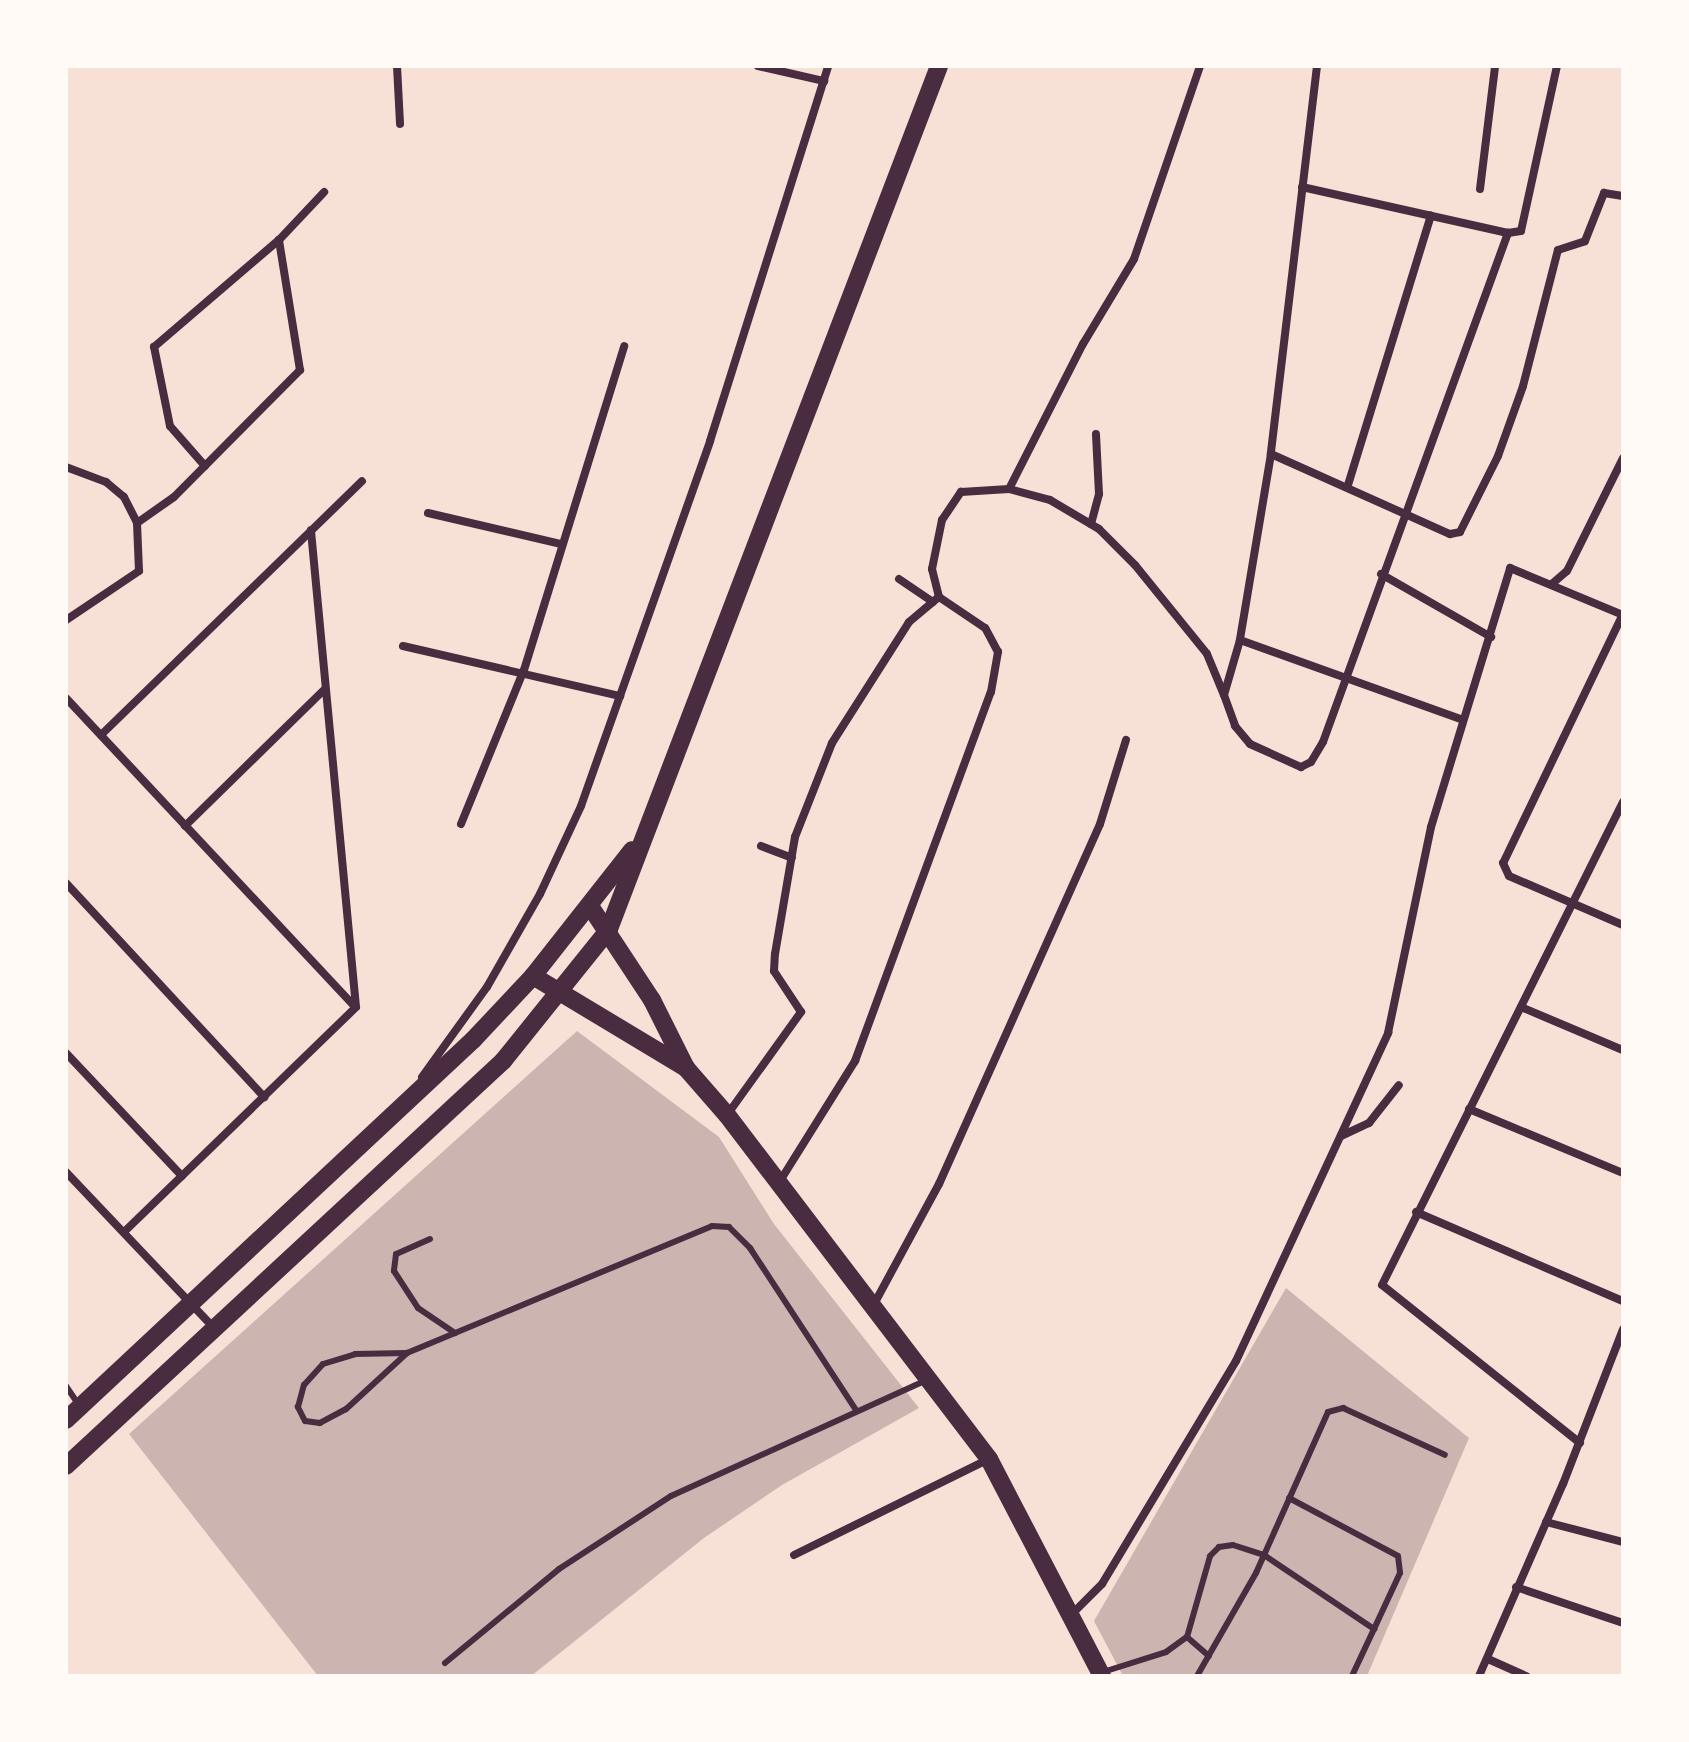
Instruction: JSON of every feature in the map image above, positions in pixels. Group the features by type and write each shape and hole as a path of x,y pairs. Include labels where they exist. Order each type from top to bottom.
{"main road":[{"path":"66,1466 503,1061 561,993 609,929 939,66"},
{"path":"66,1420 399,1109 533,976 590,906 644,832"},
{"path":"590,906 609,929 686,1068 780,1181 873,1307 932,1378 989,1459 1102,1674"},
{"path":"533,976 686,1068"}],"street":[{"path":"397,66 400,124"},
{"path":"758,66 824,81"},
{"path":"399,1109 487,987 540,894 581,806 710,441 828,66"},
{"path":"1009,489 1083,344 1134,259 1200,66"},
{"path":"1224,695 1240,640 1271,454 1317,66"},
{"path":"1480,189 1495,66"},
{"path":"1302,187 1508,233 1521,231 1557,66"},
{"path":"205,466 170,426 154,347 279,240 324,192"},
{"path":"1271,454 1348,485 1450,534 1460,532 1498,456 1523,386 1558,250 1585,241 1598,197 1604,193 1623,196"},
{"path":"1348,485 1431,216"},
{"path":"936,599 932,569 942,520 961,492 1009,489 1050,500 1091,524 1135,565 1207,654 1235,726 1250,744 1301,767 1311,762 1323,742 1381,574 1508,233"},
{"path":"137,523 174,497 300,370 279,240"},
{"path":"461,824 524,670 624,346"},
{"path":"1091,524 1099,494 1096,434"},
{"path":"1553,583 1567,571 1623,458"},
{"path":"66,467 106,482 124,497 137,523 139,571 66,620"},
{"path":"101,735 362,481"},
{"path":"428,513 561,544"},
{"path":"311,530 356,1007"},
{"path":"1070,1615 1102,1584 1236,1361 1388,1033 1431,827 1461,719 1513,567 1623,614 1526,810 1503,863 1505,871 1623,925"},
{"path":"1381,574 1491,637"},
{"path":"780,1181 855,1061 947,821 991,692 998,652 985,628 899,579"},
{"path":"727,1115 801,1012 774,971 792,858 832,743 909,622 936,599"},
{"path":"1240,640 1346,674 1461,719"},
{"path":"403,646 524,670 620,696"},
{"path":"185,826 324,690"},
{"path":"66,698 356,1007"},
{"path":"873,1307 939,1184 1094,839 1126,740"},
{"path":"1580,1443 1387,1294 1384,1273 1574,905 1623,802"},
{"path":"761,846 792,858"},
{"path":"66,883 264,1097"},
{"path":"124,1232 356,1007"},
{"path":"1521,1007 1623,1050"},
{"path":"66,1053 182,1176"},
{"path":"1340,1137 1369,1123 1399,1085"},
{"path":"1469,1109 1623,1173"},
{"path":"66,1172 215,1329"},
{"path":"1416,1212 1623,1301"},
{"path":"1479,1676 1580,1443 1620,1346 1623,1329"},
{"path":"794,1555 989,1459"},
{"path":"1546,1522 1623,1542"},
{"path":"1516,1587 1623,1623"},
{"path":"1488,1659 1526,1676"}],"lane":[{"path":"407,1353 355,1354 323,1364 304,1385 298,1407 305,1421 320,1423 346,1409 407,1353 712,1226 729,1227 750,1248 856,1410"},
{"path":"430,1239 396,1254 394,1271 418,1308 455,1333"},
{"path":"445,1663 559,1569 671,1496 932,1378"},
{"path":"66,1386 80,1407"},
{"path":"1197,1676 1264,1555 1328,1412 1335,1408 1445,1455"},
{"path":"1289,1498 1398,1556 1400,1573 1352,1676"},
{"path":"1102,1674 1166,1652 1187,1637 1210,1556 1219,1547 1233,1545 1264,1555 1374,1629"},
{"path":"1187,1637 1209,1656"}],"building":[{"path":"577,1031 719,1137 774,1224 919,1408 782,1485 704,1538 531,1676 318,1676 129,1434"},
{"path":"1286,1288 1469,1438 1367,1676 1123,1676 1094,1621"}]}
